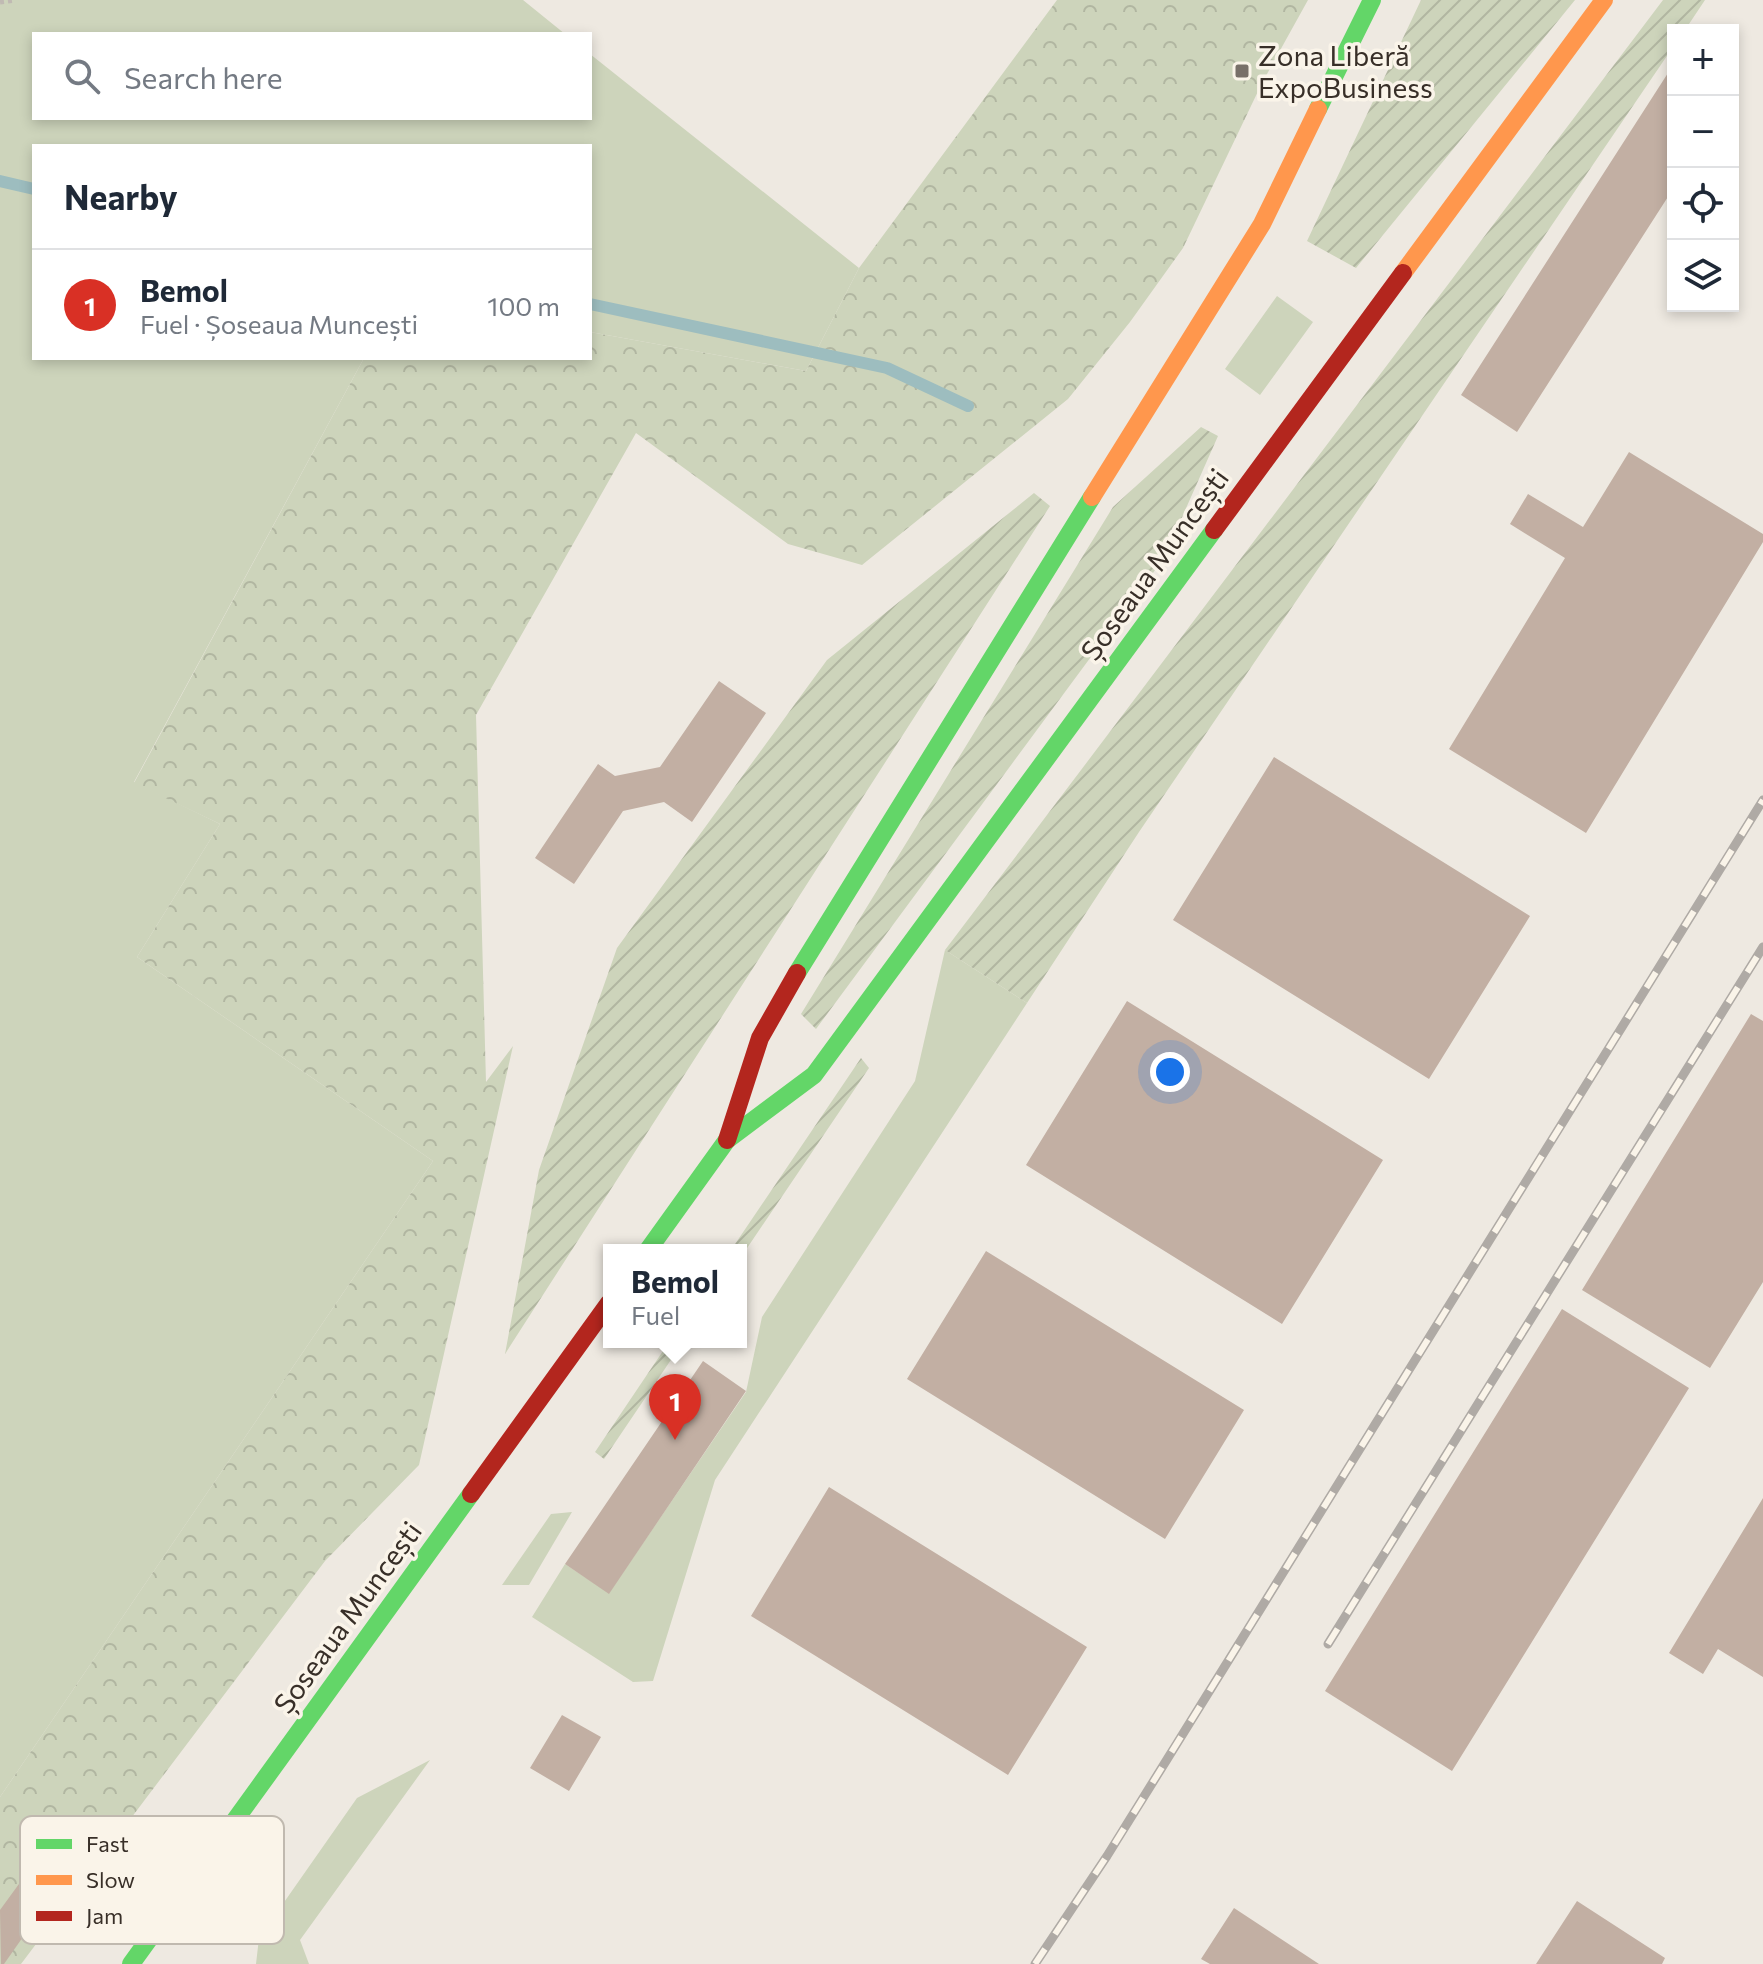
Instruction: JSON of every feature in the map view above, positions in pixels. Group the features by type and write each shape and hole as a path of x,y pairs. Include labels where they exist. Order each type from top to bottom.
{"main road":[{"name":"Șoseaua Muncești","path":"727,1140 760,1038 803,962 1262,224 1372,0"},
{"name":"Șoseaua Muncești","path":"652,1244 727,1140 814,1075 1604,0"},
{"name":"Șoseaua Muncești","path":"238,1816 603,1311"},
{"name":"Șoseaua Muncești","path":"131,1964 145,1944"}],"path":[{"path":"0,2 15,0"}],"green space":[{"path":"0,0 523,0 563,32 32,32 32,120 592,120 592,56 859,268 806,371 592,332 592,144 32,144 32,360 363,360 134,782 220,824 137,957 433,1161 0,1797"},
{"path":"1057,0 1308,0 1262,83 1183,248 1130,322 1068,399 862,565 788,544 636,433 476,715 486,1082 513,1046 419,1465 325,1561 133,1816 20,1816 20,1944 36,1944 21,1964 0,1964 0,1797 433,1161 137,957 220,824 134,783 363,360 592,360 592,332 806,371 859,268"},
{"path":"1421,0 1575,0 1356,268 1307,241"},
{"path":"1663,0 1705,0 1689,24 1667,24 1667,56 1139,832 1027,1003 945,950"},
{"path":"1277,296 1313,322 1260,395 1225,369"},
{"path":"1201,427 1218,436 1164,558 816,1029 801,1014 1113,507"},
{"path":"1034,493 1050,506 505,1354 539,1170 617,948 827,660"},
{"path":"945,950 1027,1003 715,1480 653,1681 633,1682 532,1617 565,1564 609,1593 746,1392 762,1317 915,1081"},
{"path":"861,1058 869,1068 747,1248 747,1244 735,1244"},
{"path":"665,1348 679,1348 604,1459 595,1452"},
{"path":"572,1512 529,1585 502,1585 551,1514"},
{"path":"430,1760 300,1940 309,1964 256,1964 258,1944 284,1944 284,1902 357,1798"}],"building":[{"path":"1667,75 1667,198 1517,432 1461,395"},
{"path":"1629,452 1763,534 1763,542 1586,833 1449,749 1565,558 1510,524 1528,494 1583,527"},
{"path":"719,681 766,713 692,822 664,802 623,811 574,884 535,858 598,764 615,776 660,767"},
{"path":"1274,757 1530,916 1429,1079 1173,920"},
{"path":"1127,1001 1383,1160 1282,1324 1026,1165"},
{"path":"1751,1014 1763,1021 1763,1282 1710,1368 1582,1290"},
{"path":"986,1251 1244,1410 1165,1539 907,1379"},
{"path":"1562,1309 1689,1388 1452,1771 1325,1691"},
{"path":"703,1361 746,1391 609,1594 565,1564"},
{"path":"829,1487 1087,1647 1008,1775 751,1616"},
{"path":"1763,1498 1763,1677 1718,1649 1703,1674 1669,1653"},
{"path":"562,1715 601,1737 569,1791 530,1768"},
{"path":"20,1883 20,1941 4,1964 1,1964 0,1910"},
{"path":"1577,1901 1665,1958 1662,1964 1536,1964"},
{"path":"1234,1908 1319,1964 1210,1964 1201,1959"}],"waterway":[{"path":"0,181 32,189"},
{"path":"592,304 887,368 968,406"}],"railway":[{"path":"1035,1964 1107,1856 1763,800"},
{"path":"1328,1644 1763,947"}],"traffic: fast":[{"path":"1318,109 1372,0"},
{"path":"797,973 1092,497"},
{"path":"652,1244 727,1140 814,1075 1214,530"},
{"path":"238,1816 471,1494"},
{"path":"131,1964 145,1944"}],"traffic: slow":[{"path":"1403,273 1604,0"},
{"path":"1092,497 1262,224 1318,109"}],"traffic: jam":[{"path":"1214,530 1403,273"},
{"path":"727,1140 760,1038 797,973"},
{"path":"471,1494 603,1311"}],"place":[{"name":"Zona Liberă ExpoBusiness","path":"1242,71"},
{"name":"Bemol","path":"675,1440"}]}
